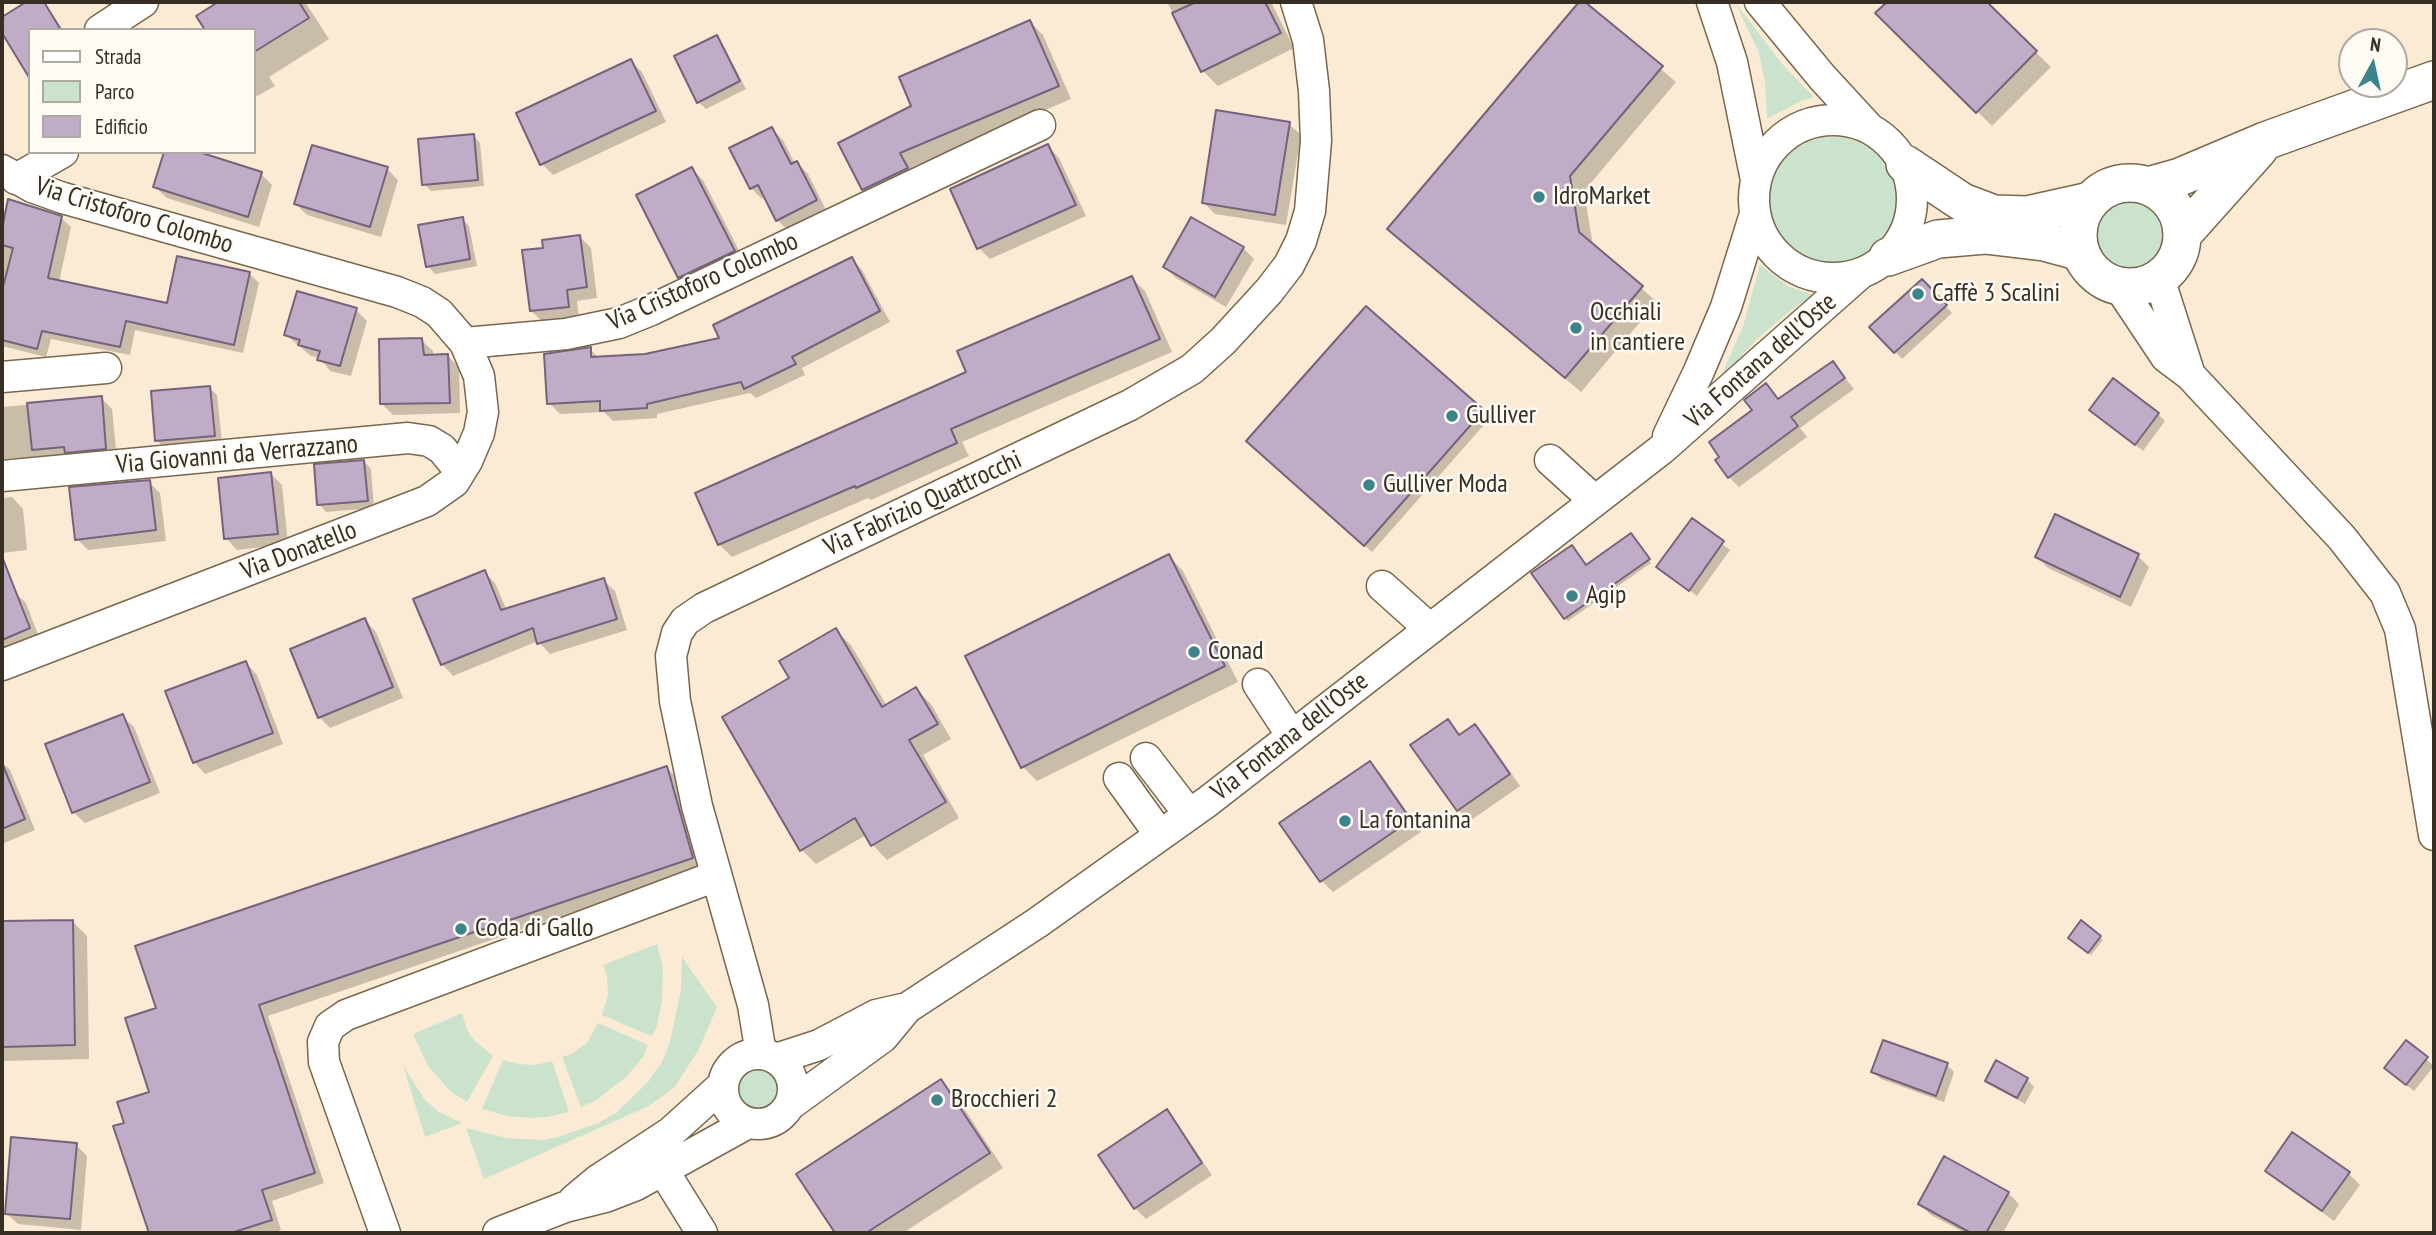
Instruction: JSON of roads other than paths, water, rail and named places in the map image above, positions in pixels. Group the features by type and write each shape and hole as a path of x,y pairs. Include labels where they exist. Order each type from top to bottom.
{"street":[{"path":"103,28 143,2"},
{"name":"Via Fabrizio Quattrocchi","path":"769,1056 697,806 673,688 671,656 681,627 704,608 1130,405 1192,369 1223,341 1289,265 1301,241 1310,211 1316,141 1314,90 1308,40 1296,2"},
{"path":"1712,2 1732,62 1756,180"},
{"path":"1760,2 1822,77 1868,127 1889,142 1905,164 1913,188 1912,213 1904,237 1875,265"},
{"path":"2148,186 2180,177 2265,141 2434,80"},
{"path":"1868,127 1845,120 1821,120 1799,127 1779,140 1765,158 1756,180 1755,214 1765,239 1783,260 1807,274 1834,278 1875,265 1938,239 1977,235 2013,237 2081,252"},
{"name":"Via Cristoforo Colombo","path":"9,175 63,198 411,297 439,313 466,343 566,334 619,323 1040,125"},
{"path":"2183,234 2265,141"},
{"path":"9,175 58,154"},
{"path":"1905,164 1962,202 1994,214 2027,215 2090,201"},
{"path":"2117,184 2148,186 2162,193 2173,204 2183,234 2180,251 2172,267 2159,278 2146,284 2118,285 2102,278 2090,267 2081,252 2078,234 2081,217 2090,201 2117,184"},
{"name":"Via Fontana dell'Oste","path":"1662,449 1723,316 1755,214"},
{"name":"Via Fontana dell'Oste","path":"791,1104 883,1037 907,1008 1037,923 1292,736 1662,449 1875,265"},
{"path":"2159,278 2190,375"},
{"path":"2118,285 2160,350 2190,375 2342,538 2391,604 2400,629 2434,835"},
{"name":"Via Donatello","path":"2,665 427,501 446,489 460,471 476,442 483,412 479,376 466,343"},
{"path":"2,377 106,368"},
{"name":"Via Giovanni da Verrazzano","path":"2,476 408,438 429,441 442,449 460,471"},
{"path":"1550,460 1595,501"},
{"path":"1382,586 1430,629"},
{"path":"1258,684 1292,736"},
{"path":"1146,758 1189,814"},
{"path":"1119,778 1160,835"},
{"path":"386,1233 324,1062 323,1042 330,1026 346,1015 716,876"},
{"name":"Via Fontana dell'Oste","path":"769,1056 811,1049 876,1015 907,1008"},
{"path":"769,1056 786,1067 792,1079 794,1091 791,1104 784,1115 773,1122 761,1125 748,1123 737,1118 729,1109 724,1097 726,1075 740,1059 769,1056"},
{"path":"565,1207 598,1180 671,1132 723,1085"},
{"path":"498,1233 565,1207 622,1191 748,1123"},
{"path":"663,1170 702,1233"}],"place":[{"name":"IdroMarket","path":"1539,197"},
{"name":"Caffè 3 Scalini","path":"1918,294"},
{"name":"Occhiali in cantiere","path":"1576,328"},
{"name":"Gulliver","path":"1452,416"},
{"name":"Gulliver Moda","path":"1369,485"},
{"name":"Agip","path":"1572,596"},
{"name":"Conad","path":"1194,652"},
{"name":"La fontanina","path":"1345,821"},
{"name":"Coda di Gallo","path":"461,929"},
{"name":"Brocchieri 2","path":"937,1100"}]}
